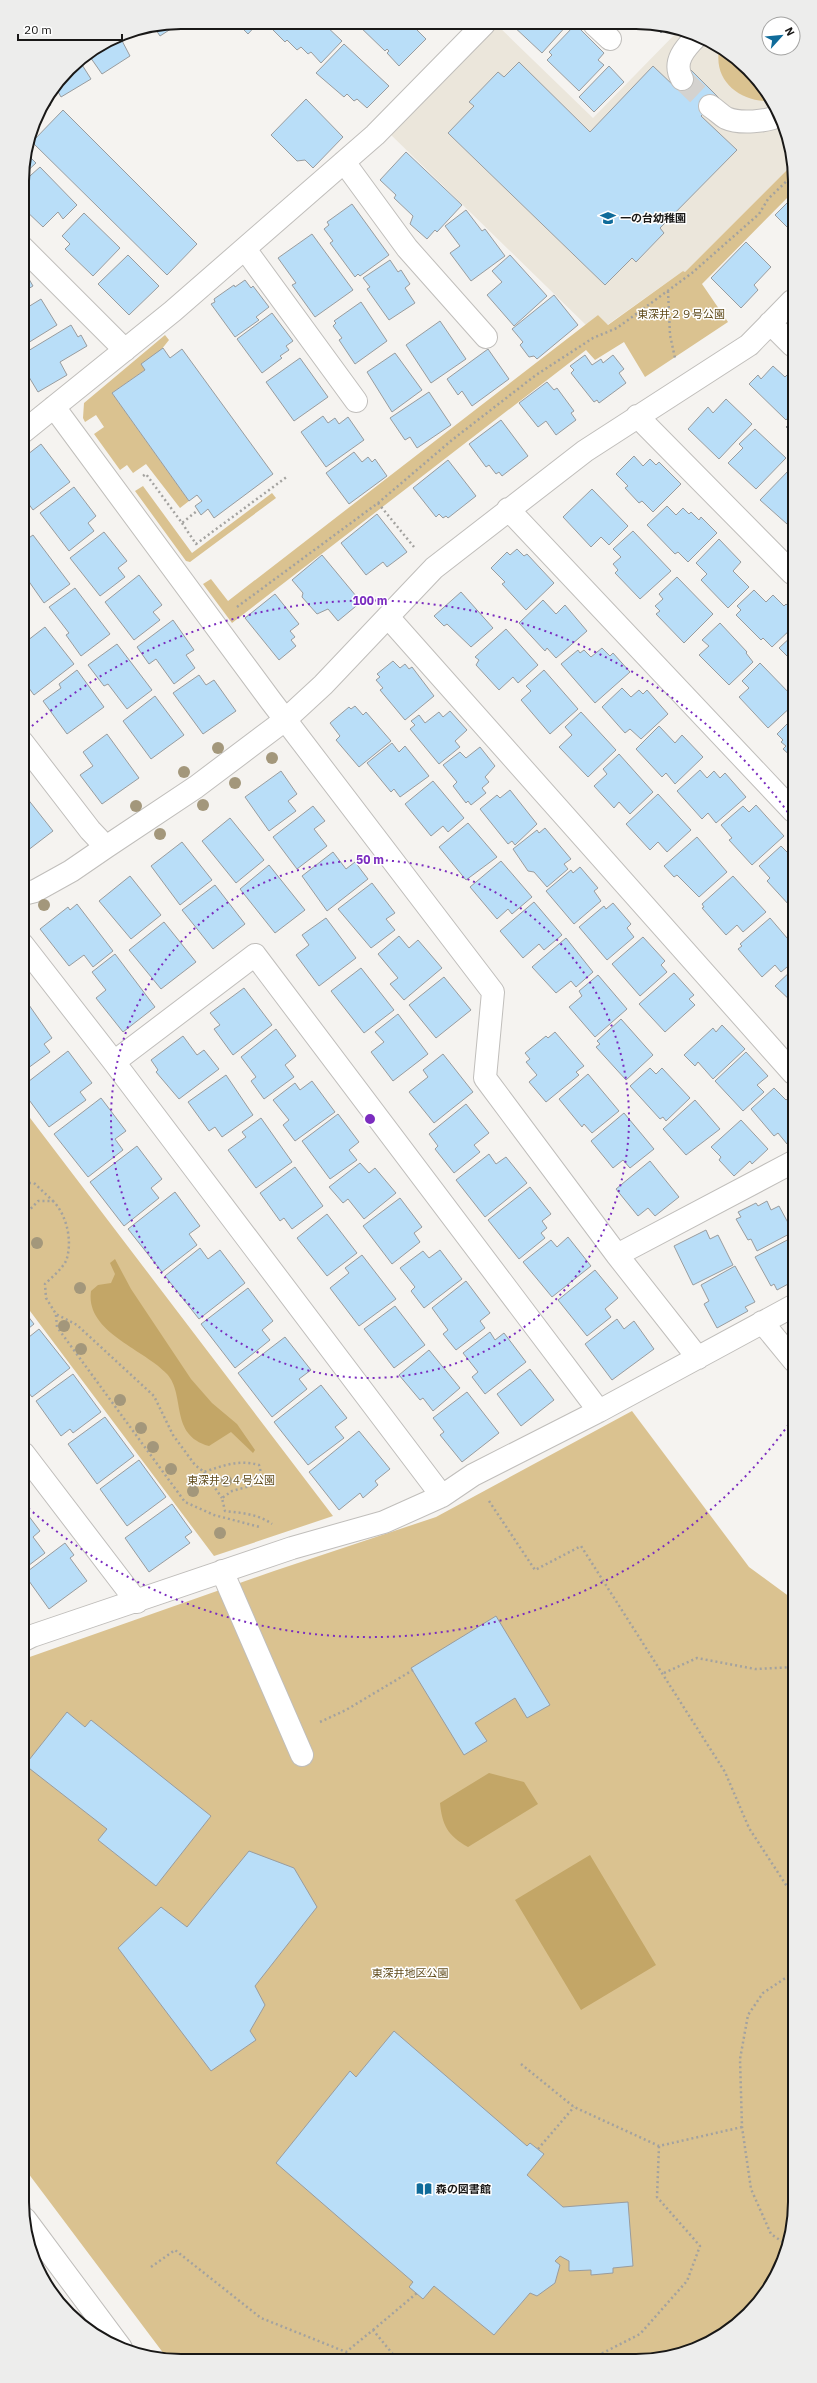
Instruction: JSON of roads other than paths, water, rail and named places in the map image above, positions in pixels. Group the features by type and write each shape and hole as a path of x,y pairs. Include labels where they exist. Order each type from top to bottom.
{"street":[{"path":"29,427 125,350 245,249 375,136 383,125 479,29"},
{"path":"682,79 678,72 678,61 686,47 693,40"},
{"path":"710,106 727,118 739,120 774,119"},
{"path":"344,162 407,248 486,337"},
{"path":"245,249 356,401"},
{"path":"29,254 125,350"},
{"path":"29,892 35,891 70,871 196,787 285,720 323,685 434,568 508,509 585,451 749,345 788,305"},
{"path":"770,324 788,341"},
{"path":"54,407 285,720 493,992 485,1078 617,1255 698,1358"},
{"path":"637,416 788,569"},
{"path":"508,509 788,806"},
{"path":"388,617 788,1067"},
{"path":"29,751 90,830 106,847"},
{"path":"29,953 114,1062 442,1496"},
{"path":"114,1062 255,955 599,1411"},
{"path":"617,1255 788,1165"},
{"path":"29,1638 222,1572 289,1541 384,1522 442,1496 473,1475 599,1411 788,1309"},
{"path":"762,1322 788,1354"},
{"path":"29,1461 137,1602"},
{"path":"222,1572 302,1755"},
{"path":"31,2227 113,2338"}],"tunnel":[{"path":"682,79 710,106"}],"place":[{"name":"一の台幼稚園","path":"608,218"},
{"name":"森の図書館","path":"424,2189"}],"park label":[{"name":"東深井２９号公園","path":"681,314"},
{"name":"東深井２４号公園","path":"231,1480"},
{"name":"東深井地区公園","path":"410,1973"}]}
